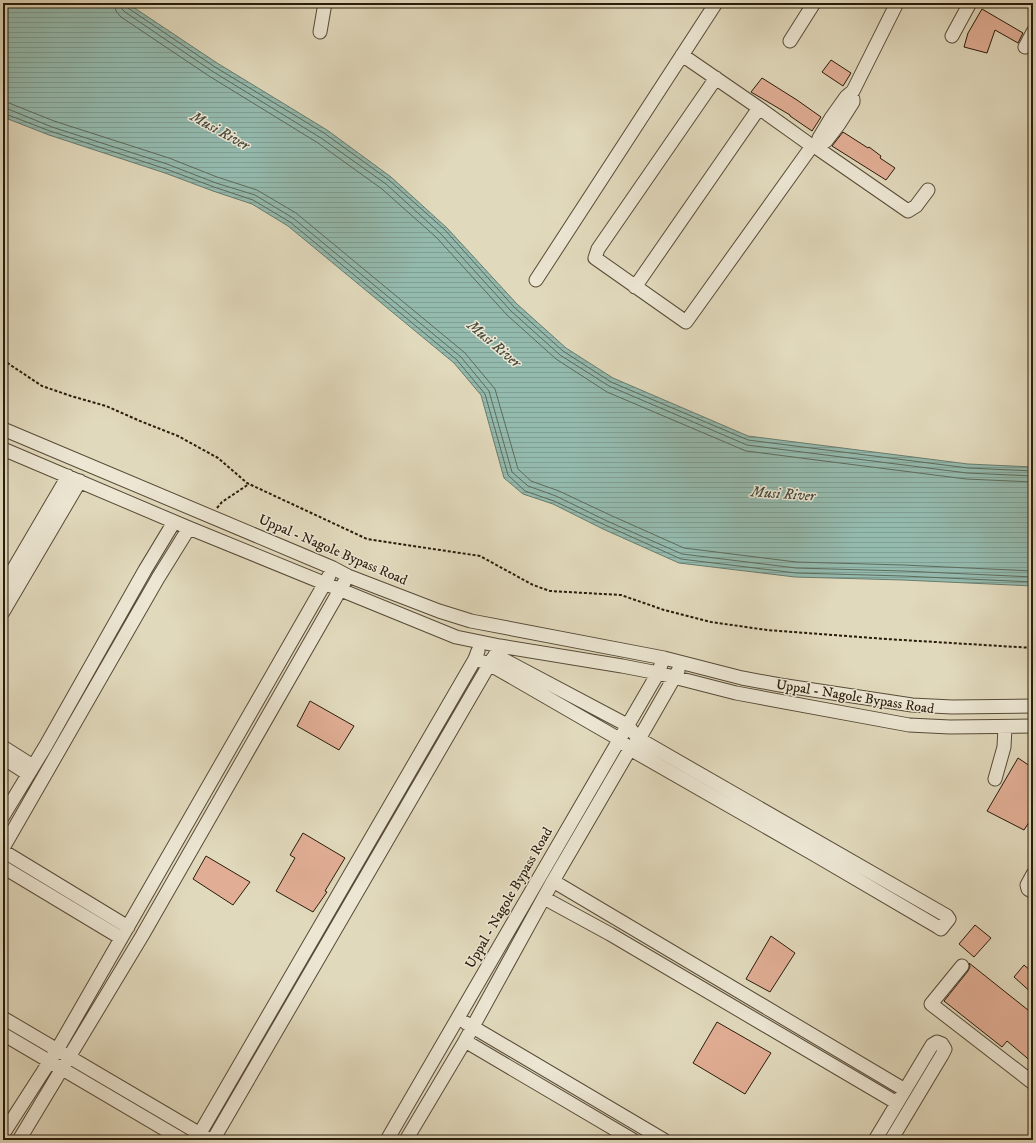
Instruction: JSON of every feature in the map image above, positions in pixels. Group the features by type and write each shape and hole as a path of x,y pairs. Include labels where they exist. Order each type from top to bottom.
{"street":[{"path":"320,32 325,3"},
{"path":"536,280 716,3"},
{"path":"790,41 814,3"},
{"path":"716,78 598,249 595,258 686,322 814,147 846,97 853,91 897,3"},
{"path":"952,36 970,3"},
{"path":"1025,47 1033,32"},
{"path":"682,55 908,211 916,206 928,190"},
{"path":"635,287 759,108"},
{"name":"Uppal - Nagole Bypass Road","path":"3,429 333,568 348,576 439,611 471,621 664,658 742,678 912,705 952,707 1033,706"},
{"name":"Uppal - Nagole Bypass Road","path":"3,449 174,522 456,637 481,642 494,655 622,666 658,673 736,694 909,724 950,727 1033,726"},
{"path":"3,587 68,476"},
{"path":"3,612 80,481"},
{"path":"3,816 63,716 145,570 174,522"},
{"path":"3,848 158,578 189,528"},
{"path":"3,1134 56,1050 128,927 333,568"},
{"path":"19,1140 142,936 348,576"},
{"path":"3,1018 202,1138 475,659 481,642 490,625"},
{"path":"475,659 494,655 627,725 639,739 947,916 949,919 941,929 630,749 619,739 494,655"},
{"path":"213,1140 494,655"},
{"name":"Uppal - Nagole Bypass Road","path":"387,1140 658,673 664,658"},
{"path":"406,1140 473,1027 553,881 630,749 639,739 683,662"},
{"path":"468,671 469,698"},
{"path":"995,779 1004,747 1005,727"},
{"path":"3,747 31,770"},
{"path":"3,758 31,770"},
{"path":"3,851 128,927"},
{"path":"3,867 121,938"},
{"path":"1033,874 1027,885 1028,889 1033,892"},
{"path":"553,881 905,1090"},
{"path":"544,898 610,934 897,1104"},
{"path":"962,966 931,1004 1033,1083"},
{"path":"458,1018 664,1140"},
{"path":"3,1034 183,1140"},
{"path":"465,1041 633,1140"},
{"path":"876,1140 932,1045 936,1042 942,1044 945,1049 942,1055 891,1140"}],"path":[{"path":"3,360 42,386 106,406 140,422 178,436 218,458 249,484 367,539 480,556 533,585 550,591 621,595 664,610 711,622 767,630 1033,648"},
{"path":"210,516 222,502 249,484"}],"water":[{"name":"Musi River","path":"3,3 127,3 217,63 327,130 391,177 447,228 517,304 566,348 613,378 748,436 968,464 1033,467 1033,586 795,577 679,563 603,529 553,504 523,494 504,478 481,395 454,363 288,226 252,204 165,173 49,135 3,117"}],"building":[{"path":"982,9 1023,33 1018,43 995,30 987,53 964,47 968,33"},
{"path":"831,60 851,73 843,86 822,72"},
{"path":"762,78 821,117 812,131 790,115 751,92"},
{"path":"843,132 868,148 869,147 881,156 880,158 895,168 886,180 832,146"},
{"path":"310,701 354,726 339,750 297,726"},
{"path":"1018,758 1033,768 1033,816 1024,830 987,811"},
{"path":"303,833 345,858 325,891 327,892 313,912 276,891 295,858 290,855"},
{"path":"206,856 250,882 233,905 193,879"},
{"path":"975,925 991,938 974,957 959,944"},
{"path":"771,936 795,953 770,992 746,979"},
{"path":"969,963 1033,1014 1033,1063 1007,1041 1002,1047 944,1001 968,971 970,967"},
{"path":"1024,965 1033,973 1033,994 1014,977"},
{"path":"717,1022 771,1053 745,1094 693,1063"}]}
